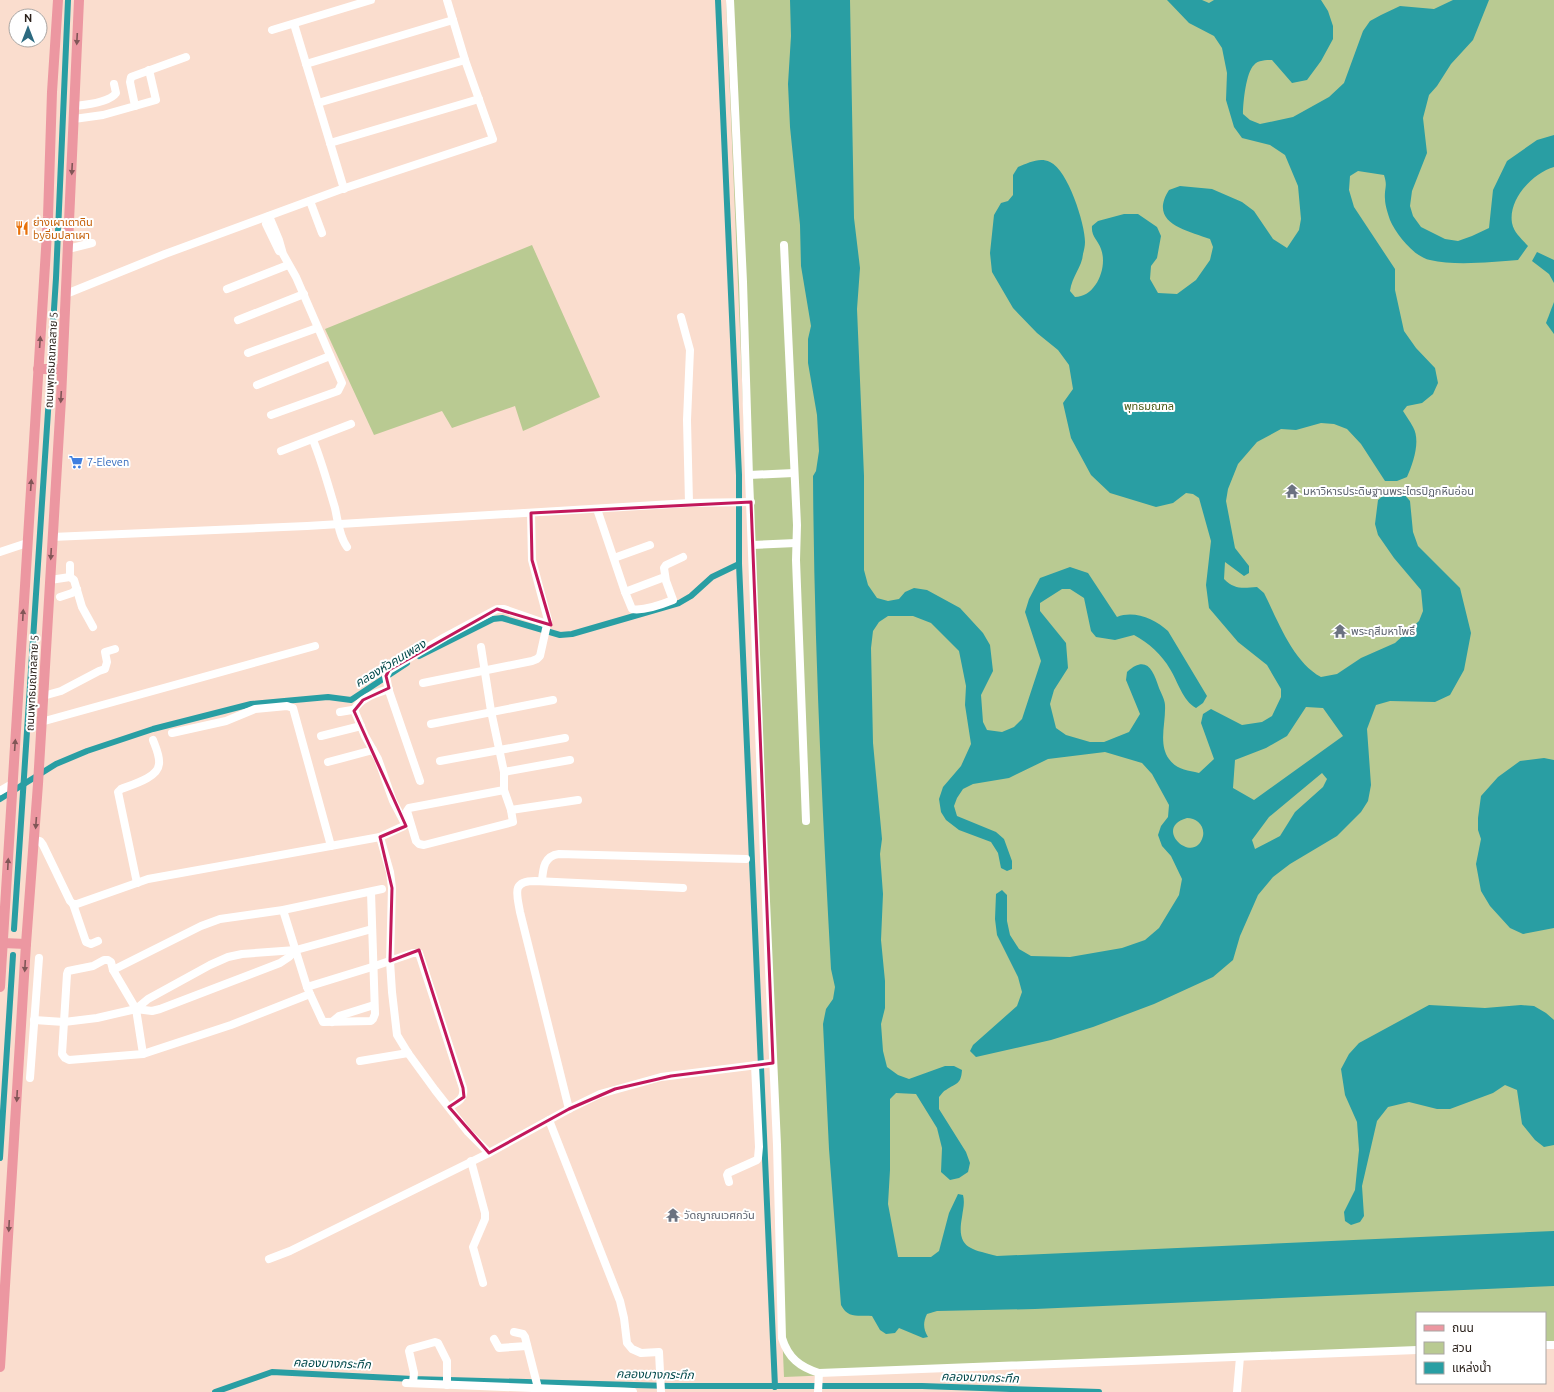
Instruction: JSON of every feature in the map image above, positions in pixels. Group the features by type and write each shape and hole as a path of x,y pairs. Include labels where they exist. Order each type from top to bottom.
{"main road":[{"name":"ถนนพุทธมณฑลสาย 5","path":"0,987 48,217 52,92 58,0"},
{"name":"ถนนพุทธมณฑลสาย 5","path":"0,1367 50,580 66,294 80,0"},
{"path":"38,369 62,370"},
{"path":"3,942 26,944"}],"street":[{"path":"272,30 371,0"},
{"path":"66,294 165,254 310,201 493,139 465,60 447,0"},
{"path":"729,1182 728,1174 757,1160 758,1158 758,1117 764,1064 752,545 744,282 730,0"},
{"path":"306,64 453,20"},
{"path":"294,24 344,189"},
{"path":"135,106 130,77 186,57"},
{"path":"318,104 465,60"},
{"path":"74,119 103,115 156,100 149,70"},
{"path":"75,106 99,102 112,97 116,93 114,84"},
{"path":"330,143 479,99"},
{"path":"310,201 322,233"},
{"path":"266,217 279,240 283,254 304,294 317,328 341,379 341,386 338,391 271,415"},
{"path":"68,249 92,243"},
{"path":"784,245 794,473 806,821"},
{"path":"227,289 288,265"},
{"path":"238,320 304,294"},
{"path":"682,317 690,350 687,420 689,503"},
{"path":"248,353 317,328"},
{"path":"258,385 330,356"},
{"path":"281,451 351,424"},
{"path":"312,440 319,456 343,540 348,547"},
{"path":"749,474 794,473"},
{"path":"52,537 531,513 689,503 750,502"},
{"path":"597,509 625,592 631,606 636,609 673,600 666,581 664,568 666,565 683,557"},
{"path":"423,682 537,659 540,656 546,629 547,614 532,560 531,513"},
{"path":"0,552 27,543"},
{"path":"752,545 796,543"},
{"path":"614,558 650,545"},
{"path":"70,565 70,577 74,580 82,607 93,627"},
{"path":"50,580 70,577"},
{"path":"625,592 662,578"},
{"path":"60,597 72,593 77,589"},
{"path":"420,780 389,689 386,676 389,670 497,609 504,609 546,629"},
{"path":"41,722 315,646"},
{"path":"481,647 491,711 504,772 504,790 511,810 513,822 507,825 424,844 419,844 416,841 407,811 409,808 504,790"},
{"path":"43,696 60,691 105,669 107,662 105,652 115,649"},
{"path":"73,904 148,879 380,837 404,826 404,822 393,801 386,778 354,711 356,706 363,700 389,689"},
{"path":"431,724 553,700"},
{"path":"172,733 226,721 255,709 287,706 293,708 331,846"},
{"path":"340,712 349,710 354,711"},
{"path":"322,736 361,726"},
{"path":"440,762 565,738"},
{"path":"137,883 118,792 121,788 150,777 158,768 160,763 153,740"},
{"path":"328,762 373,750"},
{"path":"504,772 570,760"},
{"path":"0,791 12,784"},
{"path":"511,810 578,800"},
{"path":"380,837 390,872 392,888 390,961 397,1035 408,1053 468,1132 489,1153"},
{"path":"34,840 40,841 43,845 70,902 73,904 86,942 91,944 98,942"},
{"path":"542,881 544,864 554,855 559,854 746,859"},
{"path":"569,1109 526,934 517,890 522,882 542,881 682,888"},
{"path":"113,970 209,922 220,919 283,910 382,890"},
{"path":"283,910 308,990 321,1020 332,1022 371,1021 375,1014 372,967 371,892"},
{"path":"136,1009 148,999 210,965 228,957 242,954 296,950 372,929"},
{"path":"34,1018 66,1020 97,1018 136,1009 152,1011 160,1009 280,963 296,950"},
{"path":"143,1054 136,1009 113,970 111,962 108,960 93,966 68,971 66,1020 62,1054 69,1060 143,1054 231,1024 308,990 413,953 419,953 421,955 463,1088 463,1098 449,1107"},
{"path":"30,1078 39,958"},
{"path":"24,988 36,989"},
{"path":"332,1022 339,1016 374,1005"},
{"path":"360,1061 408,1053"},
{"path":"269,1259 290,1251 489,1153 569,1109 615,1089 661,1077 764,1064"},
{"path":"764,1064 777,1145 782,1338 785,1348 799,1364 819,1373 1416,1350"},
{"path":"549,1120 620,1302 624,1318 627,1343 632,1349 641,1353 659,1352 661,1388"},
{"path":"471,1161 476,1185 485,1213 485,1219 473,1247 482,1283"},
{"path":"514,1332 523,1334 536,1382"},
{"path":"494,1339 499,1348 527,1346"},
{"path":"447,1384 447,1361 442,1348 438,1343 435,1342 409,1351 414,1372 411,1383 447,1384 536,1382 632,1392"},
{"path":"1237,1391 1240,1358"},
{"path":"818,1388 819,1373"}],"highlighted area":[{"path":"751,502 773,1063 671,1076 615,1089 569,1109 489,1153 449,1107 464,1097 463,1088 419,950 390,961 392,888 380,837 406,826 354,711 363,700 389,688 386,676 389,670 497,609 551,625 532,560 531,513"}],"green space":[{"name":"พุทธมณฑล","path":"726,0 1554,0 1554,1346 1546,1346 1546,1312 1416,1312 1416,1351 784,1377"},
{"path":"532,245 600,397 523,431 515,406 452,428 442,411 374,435 325,329"}],"water":[{"path":"790,0 850,0 854,218 860,268 857,309 864,476 864,570 868,585 877,598 888,601 899,599 905,592 914,588 927,590 960,608 983,633 990,645 993,671 981,695 983,722 987,730 1002,732 1014,727 1022,719 1041,661 1025,612 1029,599 1040,578 1070,567 1088,573 1117,617 1124,615 1137,615 1151,619 1168,631 1207,696 1203,703 1196,708 1191,705 1184,696 1163,659 1140,638 1134,635 1115,640 1096,637 1091,631 1084,598 1070,589 1062,589 1040,603 1040,611 1066,643 1068,668 1054,690 1050,704 1056,728 1066,735 1090,742 1104,742 1129,732 1140,714 1126,680 1127,672 1139,665 1148,666 1154,675 1165,705 1163,740 1166,753 1175,765 1182,769 1199,773 1214,759 1201,723 1203,714 1211,709 1242,725 1262,722 1272,716 1281,697 1281,689 1267,665 1238,642 1209,608 1206,585 1211,541 1199,498 1193,494 1186,493 1173,503 1156,507 1110,493 1091,475 1071,438 1063,403 1073,389 1069,365 1058,350 1037,333 1013,308 992,272 990,253 994,215 1001,203 1008,201 1013,195 1013,175 1018,167 1034,161 1042,160 1050,162 1057,167 1063,175 1074,198 1079,211 1084,234 1085,244 1082,259 1070,291 1075,297 1082,296 1094,287 1103,264 1101,249 1093,233 1092,226 1098,221 1124,214 1138,214 1157,227 1161,236 1157,258 1151,266 1150,279 1158,293 1177,294 1196,280 1210,260 1213,247 1210,239 1181,228 1166,218 1163,210 1164,201 1169,190 1180,186 1212,189 1242,202 1254,211 1273,239 1287,248 1299,230 1301,219 1298,186 1285,155 1270,145 1242,138 1234,127 1226,100 1227,73 1222,48 1214,36 1189,23 1167,0 1202,0 1209,3 1214,0 1321,0 1328,11 1333,26 1333,39 1321,61 1307,80 1292,83 1272,60 1258,62 1251,69 1246,88 1243,114 1250,120 1260,124 1293,117 1329,97 1344,83 1363,31 1370,21 1381,15 1400,6 1434,9 1453,0 1489,0 1473,40 1451,64 1437,86 1429,95 1423,118 1427,153 1412,191 1410,206 1413,216 1421,227 1445,239 1458,241 1489,228 1493,190 1507,161 1537,140 1554,135 1554,167 1546,170 1530,181 1518,196 1514,205 1512,223 1514,230 1528,246 1518,260 1451,263 1424,258 1406,244 1390,220 1385,201 1386,182 1384,175 1358,171 1350,176 1349,190 1354,207 1395,269 1395,290 1404,331 1416,348 1435,368 1438,383 1433,394 1422,403 1407,406 1403,411 1413,427 1416,439 1414,459 1407,477 1397,481 1385,481 1361,444 1347,429 1334,424 1321,423 1296,430 1281,429 1257,442 1238,464 1228,489 1226,501 1235,548 1249,566 1249,573 1244,576 1225,562 1224,579 1236,587 1257,587 1264,593 1294,651 1311,670 1321,677 1337,674 1361,658 1395,643 1419,621 1423,611 1421,590 1394,558 1378,535 1375,524 1378,500 1384,495 1404,494 1410,501 1413,532 1418,546 1460,588 1471,633 1464,670 1450,695 1435,702 1390,701 1376,705 1367,729 1371,785 1368,801 1361,812 1337,836 1290,864 1273,877 1258,895 1240,936 1233,960 1213,977 1154,1004 1093,1027 1051,1040 976,1057 970,1051 973,1045 1017,1006 1022,992 1018,977 997,935 995,919 996,894 1002,890 1007,895 1007,921 1010,935 1019,949 1031,956 1070,957 1122,948 1145,940 1159,928 1179,895 1182,879 1171,856 1162,846 1158,835 1161,826 1168,817 1169,805 1152,774 1142,763 1105,752 1048,759 1009,778 973,784 963,789 957,798 954,806 957,816 996,832 1004,839 1012,861 1012,869 1007,871 1001,868 998,853 991,842 959,830 946,820 941,812 939,799 943,787 961,766 971,744 965,705 966,686 959,651 931,623 913,616 888,616 879,622 873,631 871,648 873,743 882,839 880,854 883,894 881,940 885,981 885,1008 881,1024 883,1051 887,1067 898,1075 909,1079 945,1066 954,1066 962,1070 959,1081 944,1091 939,1097 939,1109 966,1152 970,1163 968,1172 959,1178 950,1180 941,1172 942,1148 937,1128 916,1094 896,1093 890,1099 890,1170 888,1204 898,1257 931,1257 939,1251 949,1213 958,1194 963,1195 964,1198 961,1236 964,1242 973,1249 997,1256 1554,1231 1554,1286 1035,1309 937,1311 927,1314 924,1326 928,1337 923,1338 899,1328 895,1333 886,1334 880,1330 872,1316 858,1316 850,1314 841,1305 829,1149 823,1024 826,1009 833,999 835,987 831,969 817,661 813,476 816,471 819,451 817,415 808,363 808,339 811,326 801,266 800,225 790,127 788,84 791,36","holes":["1306,707 1323,708 1343,736 1254,800 1233,788 1235,760 1266,748 1287,736","1322,773 1327,779 1323,787 1295,812 1280,836 1255,849 1252,840 1269,817","1187,818 1197,821 1203,829 1203,836 1199,845 1192,848 1185,847 1178,842 1174,836 1173,829 1177,823"]},
{"path":"1537,252 1554,260 1554,283 1549,274 1532,261"},
{"path":"1554,302 1554,334 1546,323"},
{"path":"1544,758 1554,760 1554,928 1523,934 1510,928 1490,906 1481,891 1476,864 1481,839 1478,830 1478,818 1481,796 1498,777 1520,761"},
{"path":"1429,1005 1485,1008 1521,1005 1534,1006 1554,1020 1554,1145 1544,1147 1535,1140 1522,1124 1517,1090 1505,1085 1493,1093 1450,1109 1437,1109 1409,1102 1388,1107 1377,1121 1362,1186 1364,1216 1360,1222 1351,1225 1345,1221 1344,1212 1355,1190 1359,1150 1357,1122 1345,1095 1341,1069 1349,1054 1359,1043"}],"waterway":[{"path":"51,356 56,278 68,0"},
{"path":"718,0 739,475 739,564 775,1387"},
{"path":"14,929 50,381"},
{"name":"คลองหัวคนเพลง","path":"419,656 493,619 502,618 560,635 572,634 679,603 691,596 712,577 739,564"},
{"name":"คลองหัวคนเพลง","path":"0,799 56,764 87,751 153,729 251,704 328,697 351,700 407,663"},
{"path":"0,1158 13,955"},
{"name":"คลองบางกระทึก","path":"215,1392 272,1372 413,1379 670,1386 922,1386 1099,1392"}],"place":[{"name":"ย่างเผาเตาดิน byอิ่มปลาเผา","path":"22,228"},
{"name":"7-Eleven","path":"76,462"},
{"name":"มหาวิหารประดิษฐานพระไตรปิฏกหินอ่อน","path":"1292,491"},
{"name":"พระฤสีมหาโพธิ์","path":"1340,631"},
{"name":"วัดญาณเวศกวัน","path":"673,1215"}]}
